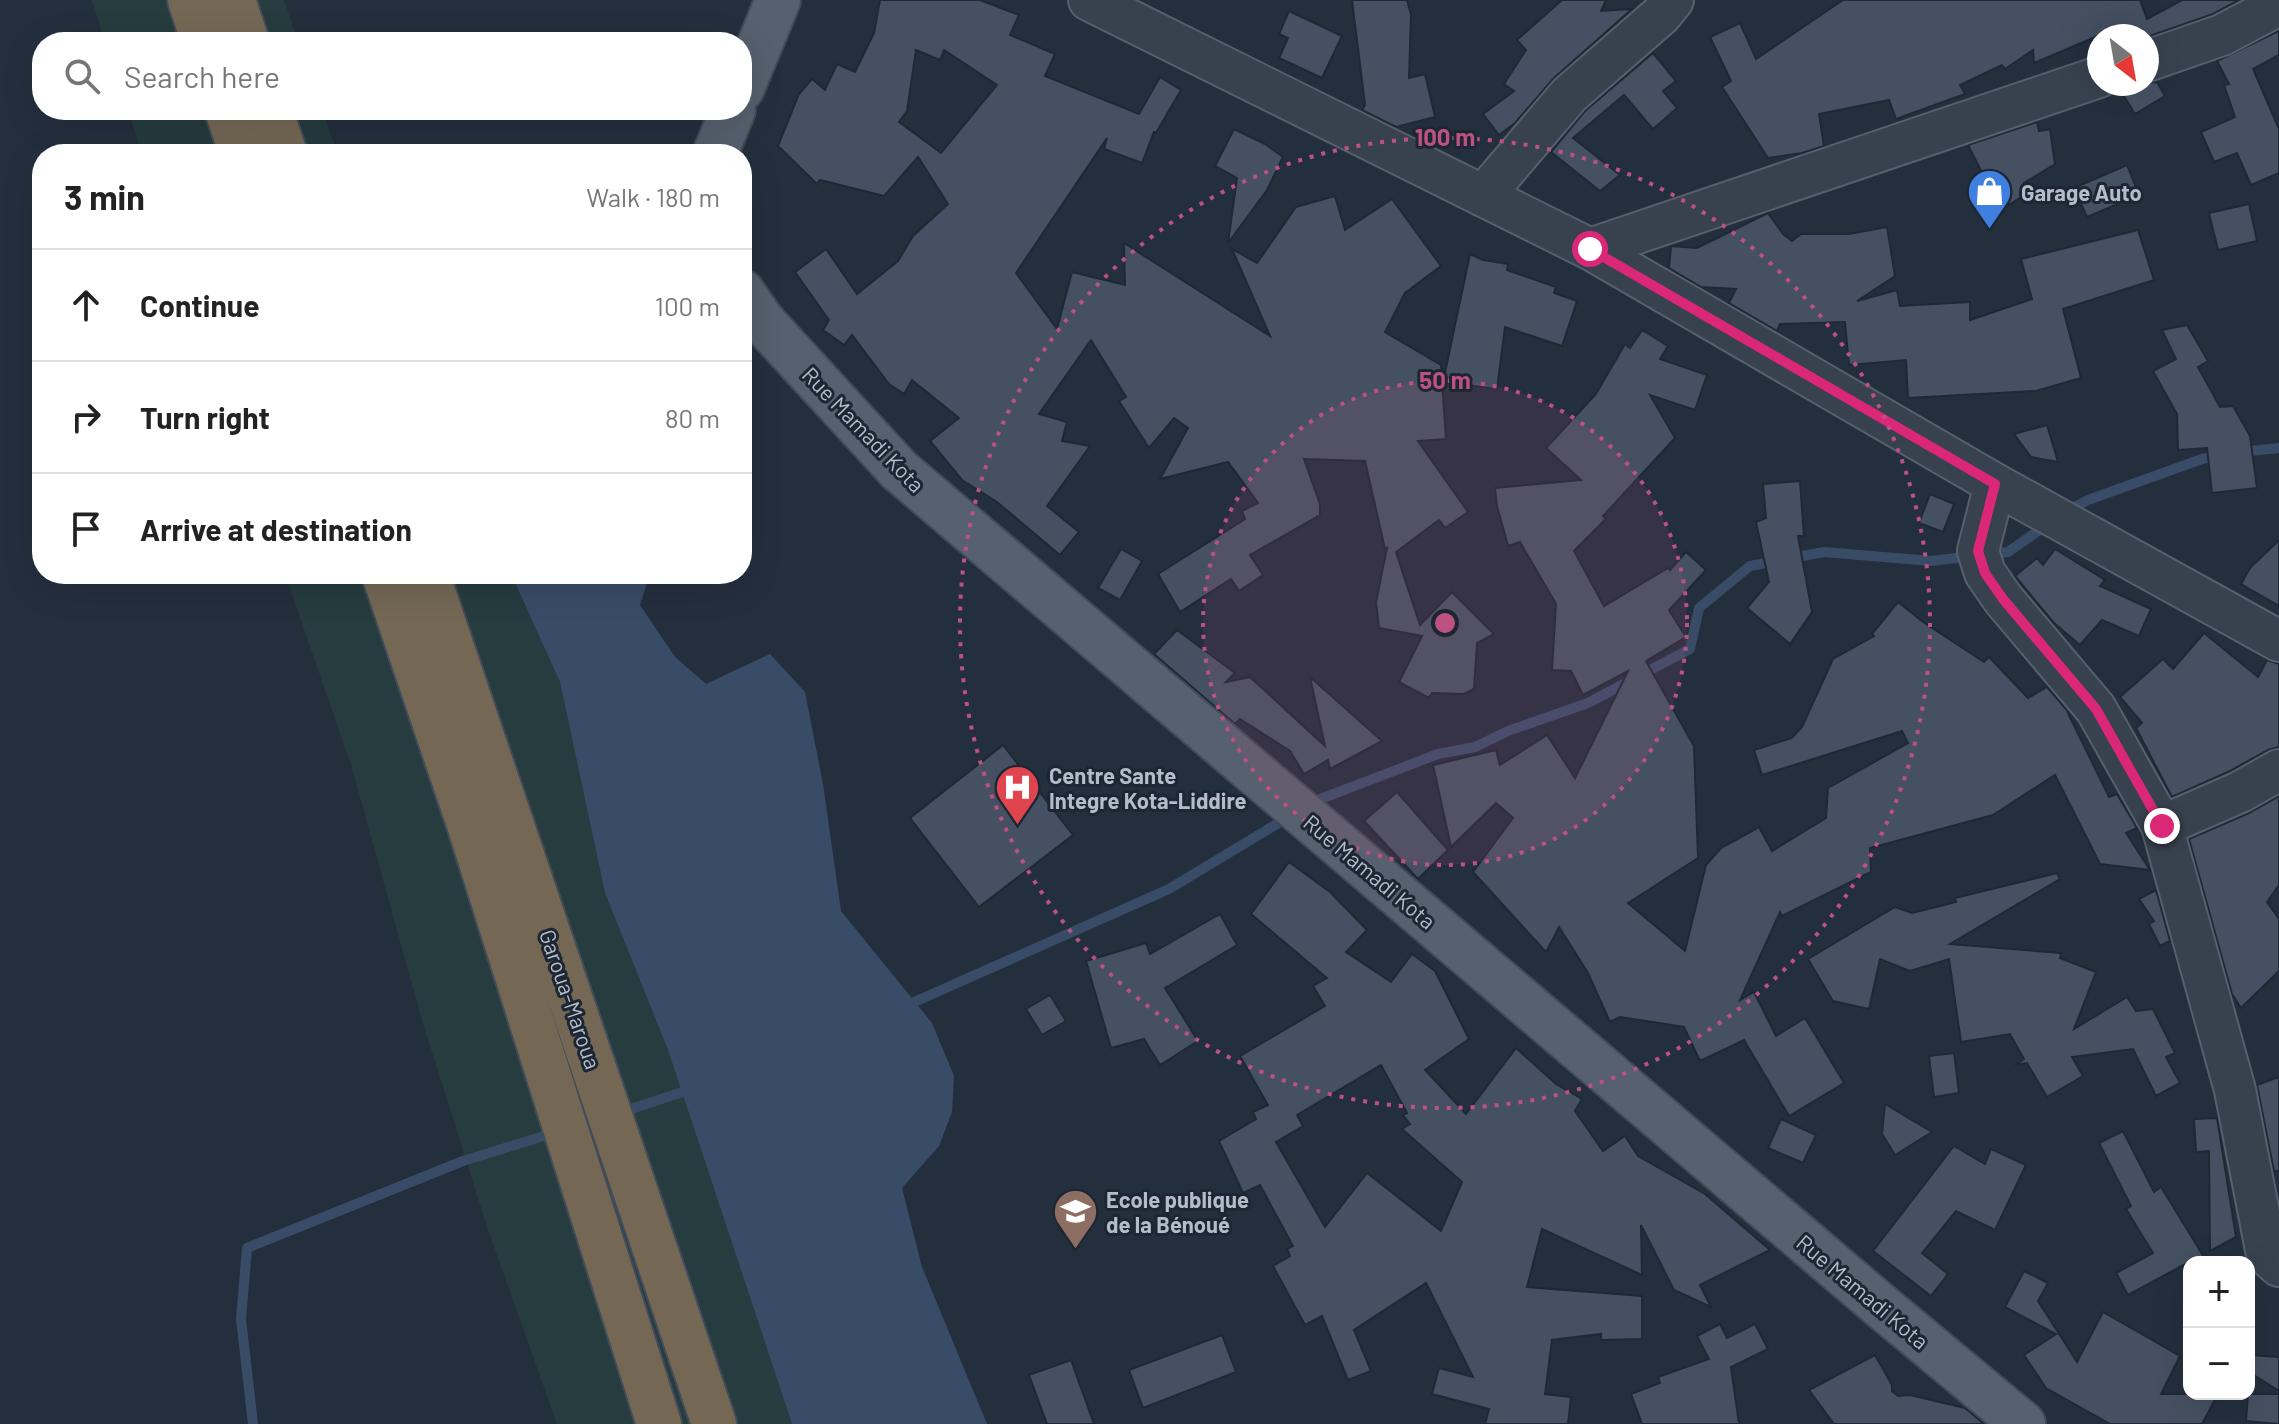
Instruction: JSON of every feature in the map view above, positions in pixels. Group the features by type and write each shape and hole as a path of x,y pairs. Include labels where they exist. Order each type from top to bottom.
{"highway":[{"path":"190,0 201,32"},
{"path":"233,0 244,32"},
{"path":"230,120 239,144"},
{"path":"273,120 282,144"},
{"name":"Garoua-Maroua","path":"387,584 469,824 659,1424"},
{"name":"Garoua-Maroua","path":"430,584 714,1424"}],"main road":[{"path":"752,64 778,0"},
{"path":"719,144 729,120"},
{"name":"Rue Mamadi Kota","path":"752,306 899,470 2023,1424"}],"street":[{"path":"1089,0 1590,249 1995,484 2279,641"},
{"path":"1483,196 1569,95 1661,15 1673,0"},
{"path":"2159,57 2222,35 2279,5"},
{"path":"1590,249 2087,81"},
{"path":"1995,484 1978,551 1985,573 2003,599 2096,709 2162,826 2235,1090 2267,1255 2279,1266"},
{"path":"2162,826 2240,792 2279,770"}],"green space":[{"path":"92,0 284,0 295,32 102,32"},
{"path":"131,120 326,120 334,144 139,144"},
{"path":"288,584 516,584 560,682 605,893 668,1050 792,1424 557,1424 489,1233 421,1017 352,768"}],"water":[{"path":"516,584 647,584 640,605 675,657 706,684 770,654 805,692 823,784 841,911 932,1023 954,1076 952,1112 939,1146 902,1188 922,1267 987,1424 792,1424 668,1050 605,893 560,682"}],"building":[{"path":"880,0 980,0 1019,15 1010,35 1055,54 1045,76 1139,114 1160,77 1181,90 1154,132 1142,163 1104,149 1107,138 1016,273 1057,329 1072,272 1125,285 1124,243 1270,336 1232,249 1257,263 1296,207 1335,196 1345,230 1392,199 1441,266 1405,293 1385,332 1441,365 1446,439 1418,441 1468,512 1445,528 1439,520 1396,552 1420,625 1452,592 1494,634 1477,643 1474,689 1464,694 1432,693 1429,698 1399,682 1422,636 1379,628 1376,602 1387,548 1365,461 1304,459 1320,504 1320,515 1250,555 1263,575 1239,591 1231,579 1180,612 1158,574 1245,519 1242,511 1258,503 1228,462 1160,479 1188,428 1174,418 1149,448 1119,401 1126,397 1091,340 1039,414 1067,422 1062,441 1090,446 1047,506 1079,532 1060,555 997,502 962,480 930,441 959,418 912,380 904,394 889,384 852,335 844,345 823,330 829,320 795,272 826,249 857,294 898,261 913,236 948,204 918,157 884,196 820,180 817,184 778,146 799,94 812,79 825,90 837,64 855,72 874,33","holes":["916,50 940,60 944,50 997,85 941,153 899,122 907,111"]},
{"path":"1352,0 1407,0 1411,15 1409,78 1425,74 1435,117 1396,127 1362,110 1365,105"},
{"path":"1562,0 1606,0 1601,11 1632,9 1554,78 1515,123 1499,135 1483,114 1514,91 1504,84 1526,50 1517,40"},
{"path":"1843,0 2140,0 2147,19 2182,0 2239,0 2213,14 2159,33 2159,24 2087,24 2087,40 2034,63 2033,50 2005,69 2002,65 1960,85 1965,94 1896,119 1889,100 1819,114 1824,146 1768,158 1722,87 1731,81 1710,37 1740,23 1756,59"},
{"path":"1289,11 1342,36 1322,78 1279,58 1288,38 1279,34"},
{"path":"2279,31 2279,55 2253,69 2279,129 2279,173 2251,185 2237,153 2214,162 2201,132 2235,117 2224,85 2229,84 2217,61"},
{"path":"1653,53 1676,81 1663,91 1677,108 1653,129 1624,95 1573,138 1620,175 1600,191 1551,152 1585,111"},
{"path":"2159,86 2165,96 2135,114 2124,96 2159,96"},
{"path":"2037,122 2039,131 2050,129 2055,164 2024,183 2029,192 2001,210 1968,145"},
{"path":"1234,129 1283,157 1267,190 1228,243 1237,178 1215,166"},
{"path":"2127,165 2139,195 2087,217 2074,188"},
{"path":"2249,204 2257,241 2218,250 2209,213"},
{"path":"1768,213 1792,241 1801,234 1849,234 1887,227 1895,276 1857,301 1897,290 1900,306 1970,302 1970,320 2032,299 2021,259 2138,230 2154,280 2063,309 2081,378 2036,391 1908,398 1906,360 1849,365 1845,322 1780,324 1777,331 1729,303 1736,289 1701,287 1669,268 1671,246 1697,248"},
{"path":"1470,254 1483,260 1508,264 1507,270 1556,287 1554,293 1577,301 1562,346 1505,327 1497,389 1443,382"},
{"path":"2187,325 2208,361 2198,367 2220,407 2233,406 2250,436 2257,488 2212,493 2207,448 2178,450 2177,414 2153,371 2176,359 2162,330"},
{"path":"1642,330 1668,346 1660,359 1707,375 1695,410 1650,395 1675,438 1603,516 1606,519 1574,551 1604,606 1668,568 1670,570 1686,552 1706,570 1669,610 1686,637 1646,661 1694,746 1698,858 1628,903 1685,951 1706,865 1721,848 1759,827 1772,851 1826,818 1828,788 1908,743 1902,731 1762,775 1754,750 1792,738 1802,727 1833,659 1874,636 1872,634 1898,602 1984,662 1989,657 2028,698 2047,687 2066,709 2109,797 2117,794 2137,828 2126,833 2150,870 2100,864 2055,775 1993,815 1870,848 1871,872 1782,916 1780,912 1740,1000 1754,992 1776,1036 1805,1018 1844,1083 1789,1116 1744,1040 1700,1061 1684,1027 1620,1017 1610,1022 1588,973 1559,927 1546,952 1473,872 1513,818 1496,803 1451,847 1433,765 1496,750 1500,765 1547,735 1575,778 1628,671 1583,695 1571,671 1552,670 1556,604 1520,542 1508,546 1495,488 1581,480 1546,448 1596,394 1625,344 1630,348"},
{"path":"2047,425 2058,462 2031,457 2014,434"},
{"path":"1800,481 1804,536 1798,536 1812,612 1790,644 1747,608 1769,582 1756,522 1766,518 1763,484"},
{"path":"1930,494 1954,504 1943,532 1919,523"},
{"path":"2279,540 2279,606 2241,584 2250,568"},
{"path":"1121,549 1142,561 1120,600 1098,588"},
{"path":"2055,549 2105,580 2100,586 2151,609 2139,636 2102,620 2080,645 2054,623 2015,576 2037,558 2043,565"},
{"path":"1177,630 1235,673 1226,682 1250,677 1325,746 1310,677 1382,741 1330,769 1328,760 1304,774 1290,751 1240,719 1235,724 1154,654"},
{"path":"2204,633 2258,677 2267,660 2279,664 2279,747 2172,797 2136,728 2142,723 2120,697 2163,659 2173,669"},
{"name":"Centre Sante Integre Kota-Liddire","path":"1003,745 1073,835 979,907 910,818"},
{"path":"1397,792 1448,850 1418,879 1364,821"},
{"path":"2279,796 2279,885 2267,902 2279,919 2279,971 2241,1008 2232,994 2189,839 2249,813"},
{"path":"1289,862 1330,892 1367,930 1346,952 1391,982 1412,954 1435,971 1469,1039 1425,1070 1466,1114 1516,1048 1556,1084 1582,1099 1575,1111 1603,1151 1625,1136 1638,1156 1705,1194 1770,1250 1700,1285 1711,1307 1674,1290 1641,1225 1642,1275 1542,1229 1527,1287 1642,1296 1642,1339 1601,1340 1601,1334 1552,1340 1545,1394 1571,1397 1568,1424 1485,1424 1489,1409 1432,1394 1439,1368 1473,1377 1426,1283 1354,1330 1371,1371 1348,1380 1322,1316 1305,1325 1273,1266 1290,1256 1287,1249 1293,1246 1260,1185 1243,1193 1219,1141 1256,1119 1253,1112 1268,1105 1240,1056 1325,1006 1313,986 1327,978 1251,914","holes":["1381,1065 1407,1113 1403,1115 1410,1124 1402,1129 1462,1182 1441,1231 1367,1173 1325,1227 1276,1142 1303,1126 1297,1115"]},
{"path":"2057,873 2060,879 1950,944 2061,953 2060,958 2096,972 2074,1029 2127,997 2136,1011 2153,1009 2175,1053 2166,1057 2180,1083 2156,1096 2133,1049 2072,1057 2083,1076 2047,1097 2027,1063 2015,1065 2024,1059 2010,1034 1961,1042 1949,959 1910,971 1880,959 1869,1009 1833,1001 1808,959 1895,907 1912,913 1956,902 1955,898"},
{"path":"2156,890 2170,941 2160,946 2149,924 2154,921 2139,899"},
{"path":"1220,914 1237,945 1165,988 1198,1041 1160,1065 1144,1039 1111,1048 1086,961 1146,943 1150,954"},
{"path":"1050,995 1066,1021 1042,1035 1026,1009"},
{"path":"1954,1053 1959,1093 1934,1097 1929,1056"},
{"path":"2279,1077 2279,1171 2274,1171 2257,1085"},
{"path":"1885,1104 1932,1132 1895,1155 1882,1134"},
{"path":"2217,1118 2236,1237 2210,1251 2209,1151 2196,1152 2194,1119"},
{"path":"1781,1119 1816,1135 1803,1163 1768,1148"},
{"path":"2123,1131 2154,1192 2161,1187 2203,1256 2183,1256 2183,1265 2128,1295 2116,1273 2153,1253 2126,1209 2131,1206 2099,1143"},
{"path":"1954,1146 1985,1164 1991,1149 2026,1165 1995,1230 1956,1211 1922,1253 1948,1274 1931,1296 1873,1251"},
{"path":"2024,1271 2048,1283 2038,1301 2077,1362 2103,1312 2180,1356 2161,1394 2183,1394 2183,1400 2215,1400 2202,1424 2110,1424 2046,1388 2024,1355 2056,1334 2005,1307"},
{"path":"1720,1324 1727,1338 1755,1324 1768,1349 1731,1367 1739,1424 1642,1424 1631,1394 1660,1383 1658,1377 1709,1359 1697,1336"},
{"path":"1222,1335 1236,1372 1143,1408 1129,1370"},
{"path":"1875,1355 1892,1385 1892,1391 1898,1396 1910,1395 1965,1408 1984,1424 1834,1424 1809,1390"},
{"path":"2255,1355 2279,1357 2279,1391 2255,1376"},
{"path":"1071,1360 1094,1424 1047,1424 1029,1375"},
{"path":"2255,1394 2279,1394 2279,1424 2246,1421 2248,1400 2255,1400"}],"waterway":[{"path":"2241,452 2279,448"},
{"path":"2064,513 2088,500 2202,459 2222,455"},
{"path":"1989,554 2008,552 2048,524"},
{"path":"1310,803 1438,754 1475,747 1508,731 1588,703 1690,649 1699,608 1750,566 1824,552 1931,561 1973,556"},
{"path":"903,1007 1169,889 1290,816"},
{"path":"619,1113 695,1088"},
{"path":"253,1424 241,1319 247,1248 463,1161 557,1132"}],"place":[{"name":"Garage Auto","path":"1990,231"},
{"name":"Centre Sante Integre Kota-Liddire","path":"1018,827"},
{"name":"Ecole publique de la Bénoué","path":"1075,1251"}],"route":[{"path":"1590,249 1995,484 1978,551 1985,573 2003,599 2096,709 2162,826"}]}
